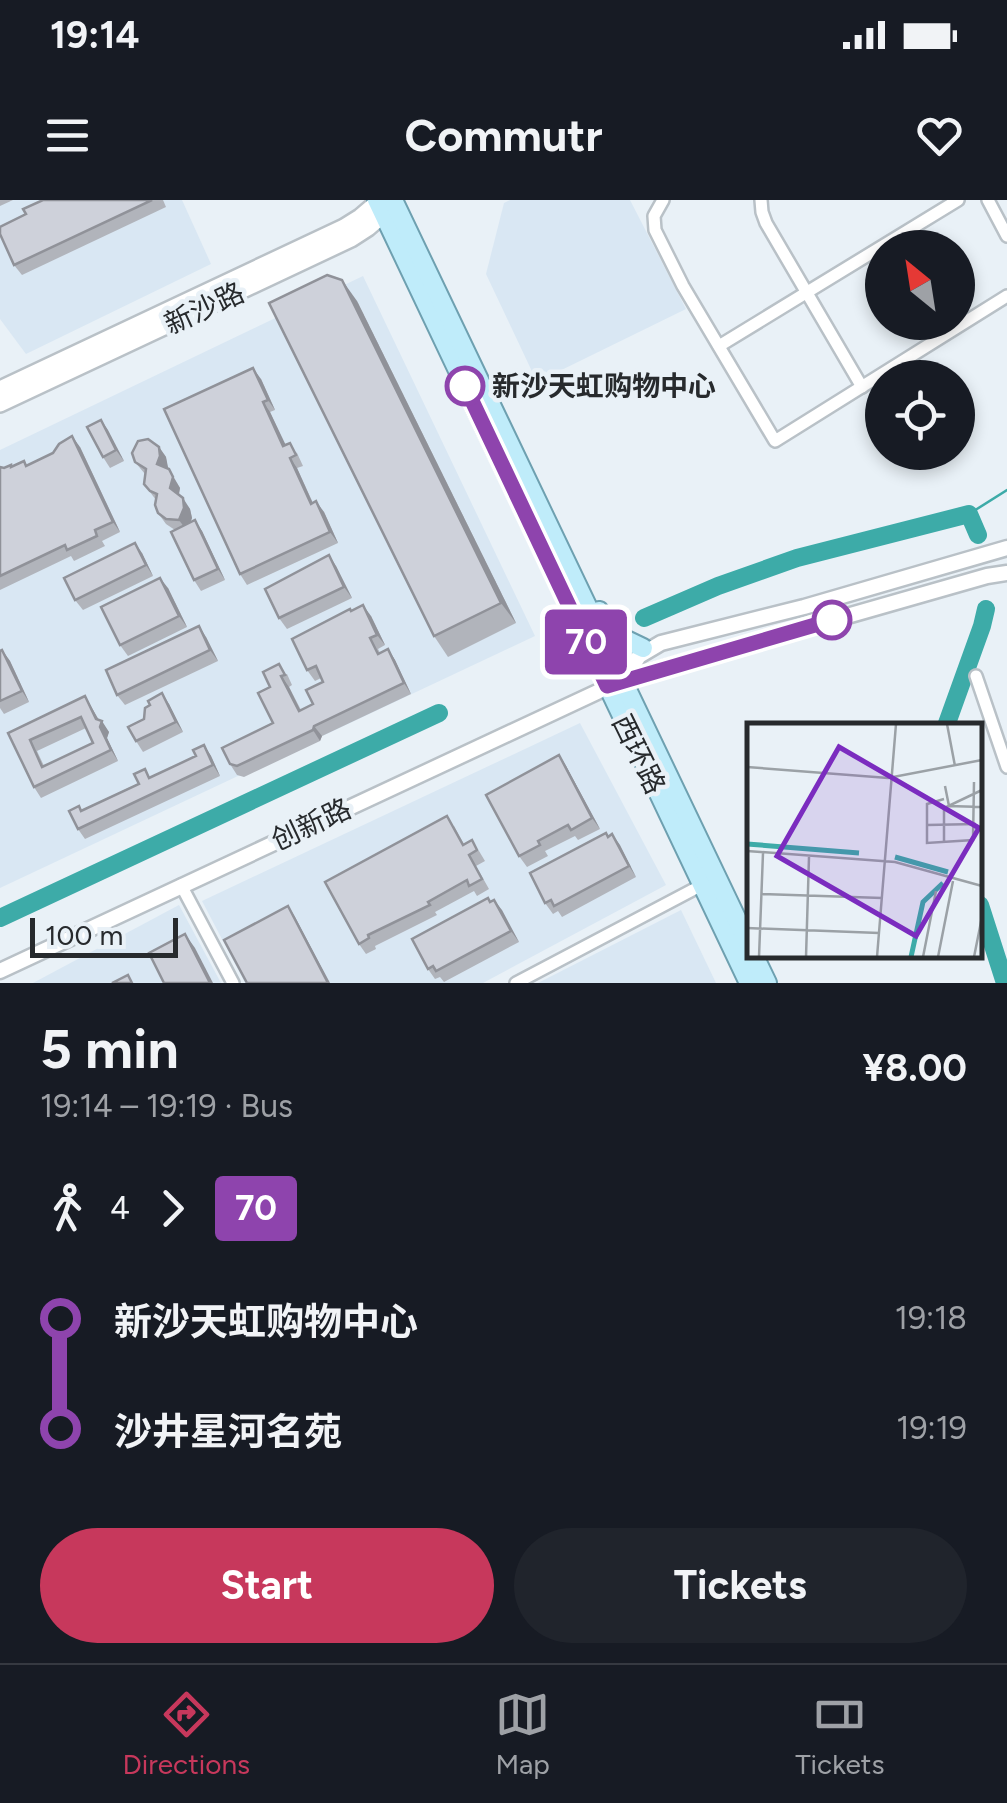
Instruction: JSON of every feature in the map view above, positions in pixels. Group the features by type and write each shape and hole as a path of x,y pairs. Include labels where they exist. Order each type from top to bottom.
{"main road":[{"name":"新沙路","path":"0,389 344,227 387,203"},
{"name":"新沙路","path":"0,404 351,239 387,203"},
{"name":"西环路","path":"387,203 588,608 615,683 749,983"},
{"name":"西环路","path":"387,203 615,683 747,940"},
{"path":"588,608 598,610 618,636 643,648"},
{"path":"755,958 767,983"}],"street":[{"path":"761,200 766,223 862,387"},
{"path":"719,346 958,200"},
{"path":"988,200 1007,236"},
{"path":"661,201 654,216 655,230 683,286 775,441 1007,296"},
{"name":"创新路","path":"615,683 639,656 661,644 1007,548"},
{"name":"创新路","path":"0,971 615,683 1007,573"},
{"path":"976,676 1007,767"},
{"path":"181,885 233,983"},
{"path":"516,983 702,885"}],"shaded area":[{"path":"0,200 182,200 211,264 26,354 0,319"},
{"path":"630,200 686,309 537,382 486,274 504,203"},
{"path":"363,276 535,636 0,888 0,450"},
{"path":"580,723 666,885 483,983 245,983 202,901"},
{"path":"179,905 221,983 33,983"},
{"path":"681,910 716,983 538,983"}],"building":[{"path":"43,200 152,200 14,265 0,227 26,214 23,209"},
{"name":"新沙天虹购物中心","path":"327,275 342,280 501,603 434,636 269,303"},
{"path":"253,368 283,446 290,443 296,455 290,458 311,504 316,501 330,532 240,574 164,409"},
{"path":"101,420 116,450 103,457 87,427"},
{"path":"72,436 113,522 95,530 97,536 67,550 65,545 0,576 0,467 24,461 26,466 53,453"},
{"path":"148,439 159,447 157,464 169,469 173,477 170,488 183,498 179,520 166,519 158,513 157,494 144,484 146,469 135,462 132,453 138,441"},
{"path":"195,520 218,569 194,580 171,532"},
{"path":"135,543 146,565 75,600 64,578"},
{"path":"329,555 344,587 279,618 265,589"},
{"path":"160,578 179,616 120,645 101,607"},
{"path":"363,605 377,635 370,638 378,654 388,649 404,683 237,766 230,764 222,748 273,723 258,693 270,687 263,672 279,664 299,711 313,704 306,690 323,682 316,666 307,670 292,639"},
{"path":"199,626 210,650 117,695 106,670"},
{"path":"0,651 22,691 0,701"},
{"path":"162,693 176,722 136,741 128,727 144,719 148,701"},
{"path":"85,696 96,719 102,721 100,727 111,750 34,787 8,733","holes":["81,717 93,743 42,767 30,740"]},
{"path":"204,745 213,765 78,829 69,811 79,806 81,811 139,784 134,774 145,769 149,778 196,756 193,750"},
{"path":"559,755 592,818 571,830 568,825 519,856 486,795"},
{"path":"447,816 463,845 472,840 477,850 469,855 482,879 469,886 467,880 428,902 430,905 368,935 359,944 325,882"},
{"path":"606,833 608,837 612,834 629,866 554,906 551,900 545,903 530,873"},
{"path":"488,898 490,902 494,900 511,931 436,971 433,966 428,969 412,939"},
{"path":"288,906 328,983 247,983 224,940"},
{"path":"185,934 210,983 164,983 149,953"},
{"path":"128,975 132,983 112,983"}],"waterway":[{"path":"969,514 1007,490"},
{"path":"644,618 797,558 969,514 978,535"},
{"path":"947,723 986,609"},
{"path":"0,918 439,713"},
{"path":"982,911 1005,983"}],"bus line":[{"name":"70","path":"465,386 607,686 832,620"}],"place":[{"name":"新沙天虹购物中心","path":"465,386"}]}
